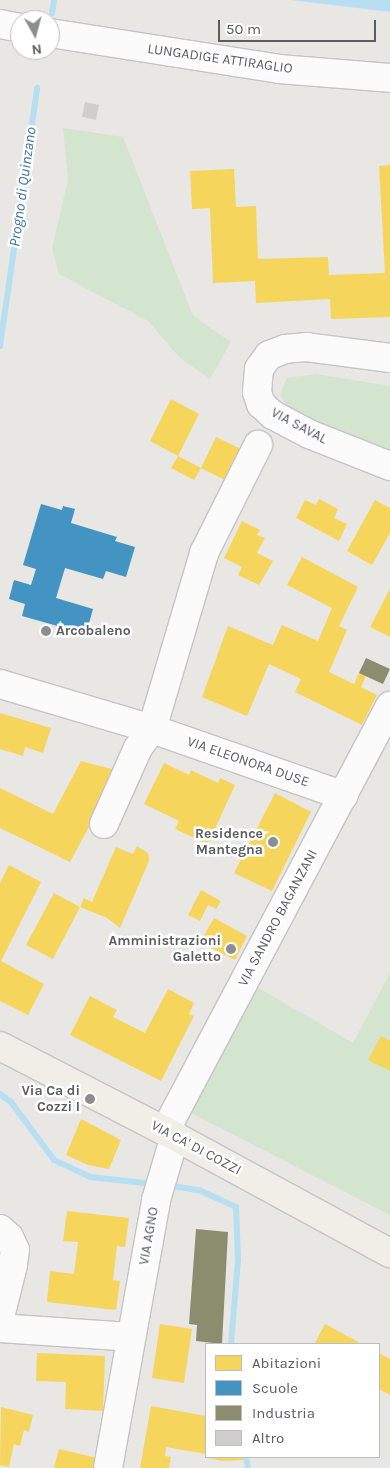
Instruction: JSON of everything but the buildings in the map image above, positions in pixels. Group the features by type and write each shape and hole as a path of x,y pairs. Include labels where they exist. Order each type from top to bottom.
{"main road":[{"name":"VIA CA' DI COZZI","path":"0,1046 169,1143 390,1253"}],"street":[{"name":"LUNGADIGE ATTIRAGLIO","path":"60,35 279,70 390,78"},
{"name":"VIA SAVAL","path":"390,358 307,347 285,349 269,355 259,369 258,392 261,404 273,415 309,434 390,466"},
{"path":"104,824 138,748 152,729 204,553 258,445"},
{"name":"VIA ELEONORA DUSE","path":"0,684 152,729 344,796"},
{"name":"VIA SANDRO BAGANZANI","path":"169,1143 390,706"},
{"name":"VIA AGNO","path":"108,1468 156,1200 169,1143"},
{"path":"0,1317 13,1265 7,1240"},
{"path":"0,1328 131,1337"}],"green space":[{"path":"63,128 123,137 193,316 231,342 210,379 180,358 148,321 59,274 52,248 68,180"},
{"path":"316,374 390,386 390,456 290,413 280,394 287,378"},
{"path":"390,973 390,1215 187,1111 257,987 353,1043"}],"water":[{"path":"291,0 390,0 390,12"}],"waterway":[{"path":"52,10 54,0"},
{"name":"Progno di Quinzano","path":"0,346 37,88"},
{"name":"Progno di Quinzano","path":"0,1094 11,1102 54,1160 90,1177 154,1184"},
{"name":"Progno di Quinzano","path":"166,1185 199,1190 236,1207 238,1260 231,1343"},
{"name":"Progno di Quinzano","path":"246,1458 248,1468"}],"place":[{"name":"Arcobaleno","path":"46,631"},
{"name":"Residence Mantegna","path":"273,842"},
{"name":"Amministrazioni Galetto","path":"231,949"},
{"name":"Via Ca di Cozzi I","path":"90,1099"}]}
